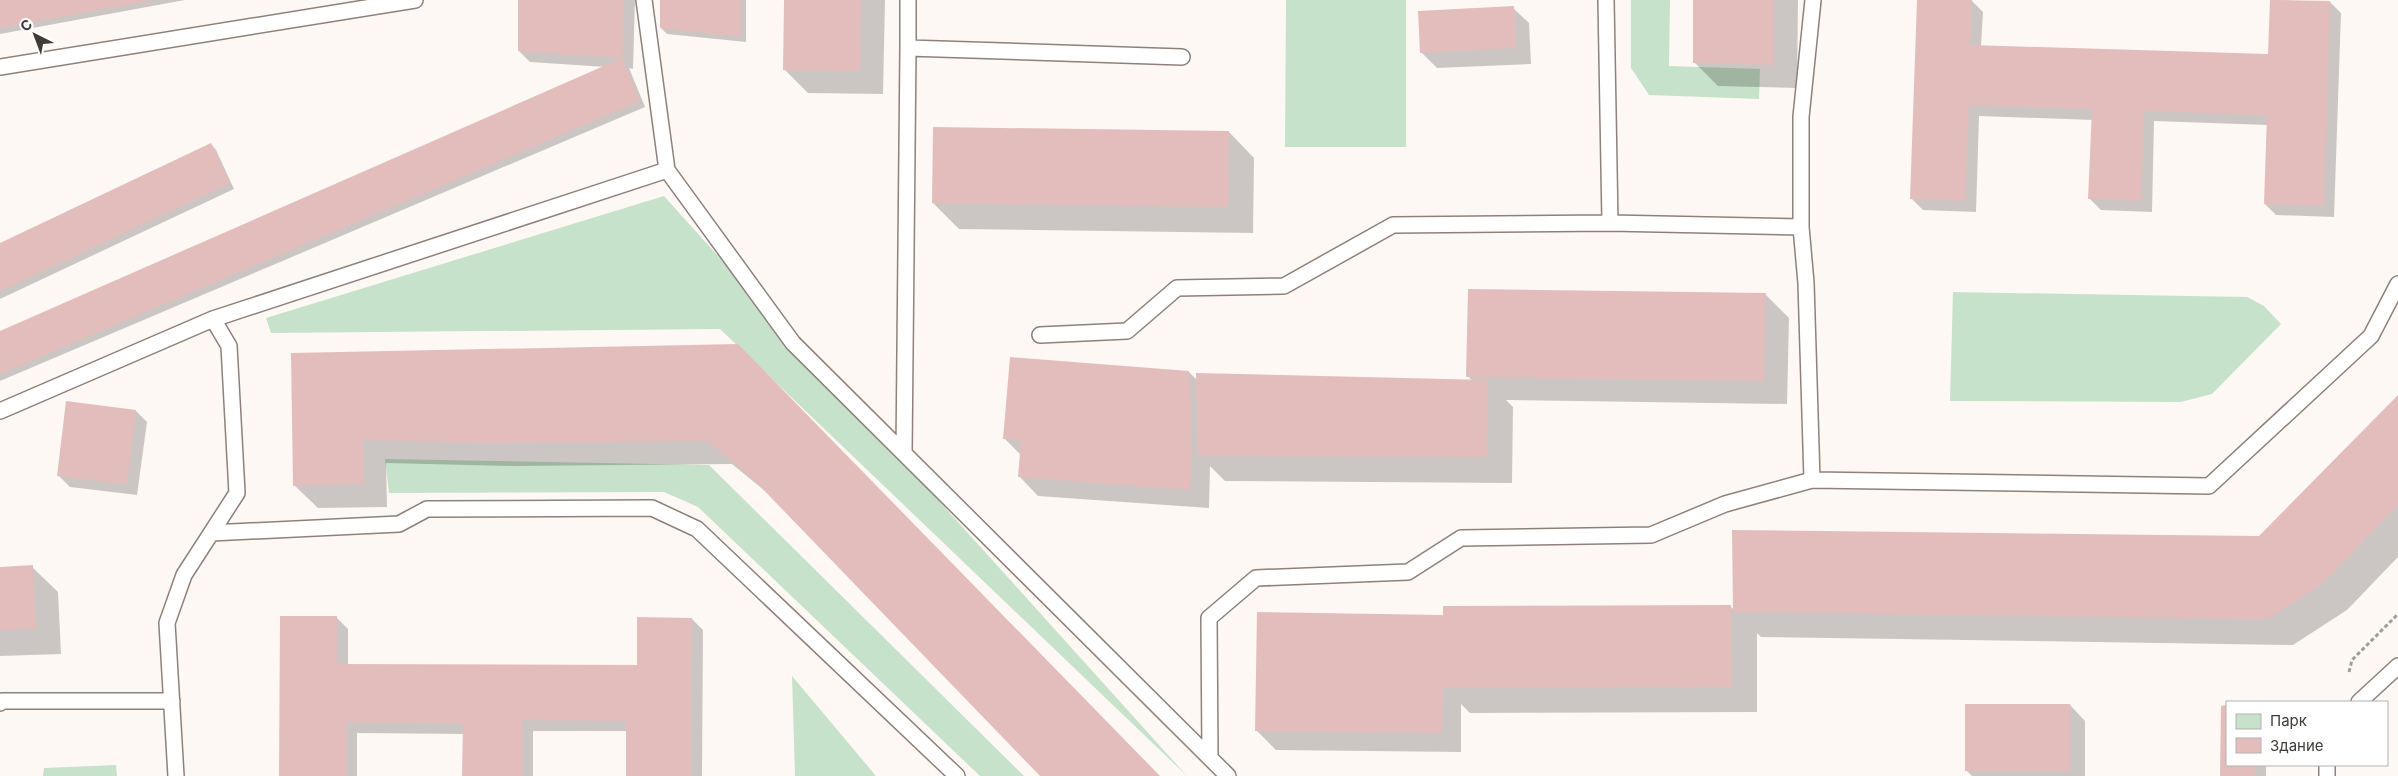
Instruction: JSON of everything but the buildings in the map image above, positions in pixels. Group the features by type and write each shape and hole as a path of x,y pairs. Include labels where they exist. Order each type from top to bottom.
{"lane":[{"path":"0,67 415,0"},
{"path":"644,0 666,170 793,343 1227,776"},
{"path":"904,453 908,0"},
{"path":"1606,0 1610,223"},
{"path":"1812,480 1806,283 1802,227 1801,117 1813,0"},
{"path":"908,48 1182,57"},
{"path":"0,411 213,319 666,170"},
{"path":"1040,335 1127,331 1177,288 1284,286 1393,225 1610,223 1802,227"},
{"path":"1210,758 1209,618 1256,578 1408,572 1461,538 1651,535 1725,504 1812,480 2209,486 2371,336 2398,284"},
{"path":"176,776 167,623 184,575 237,493 229,346 213,319"},
{"path":"211,533 399,524 427,509 652,508 697,529 957,776"},
{"path":"2361,701 2398,666"},
{"path":"0,703 2,701 172,701"}],"path":[{"path":"2348,677 2352,660 2398,614"}],"green space":[{"path":"1286,0 1406,0 1406,147 1285,147"},
{"path":"1631,0 1670,0 1669,66 1760,69 1759,99 1649,95 1631,68"},
{"path":"664,196 1187,776 720,329 271,333 266,318"},
{"path":"1953,292 2247,297 2264,306 2281,324 2212,394 2181,402 1950,401"},
{"path":"385,459 709,465 1024,776 980,776 698,507 664,492 389,493"},
{"path":"792,676 876,776 795,776"},
{"path":"116,765 117,776 43,776 44,768"}]}
